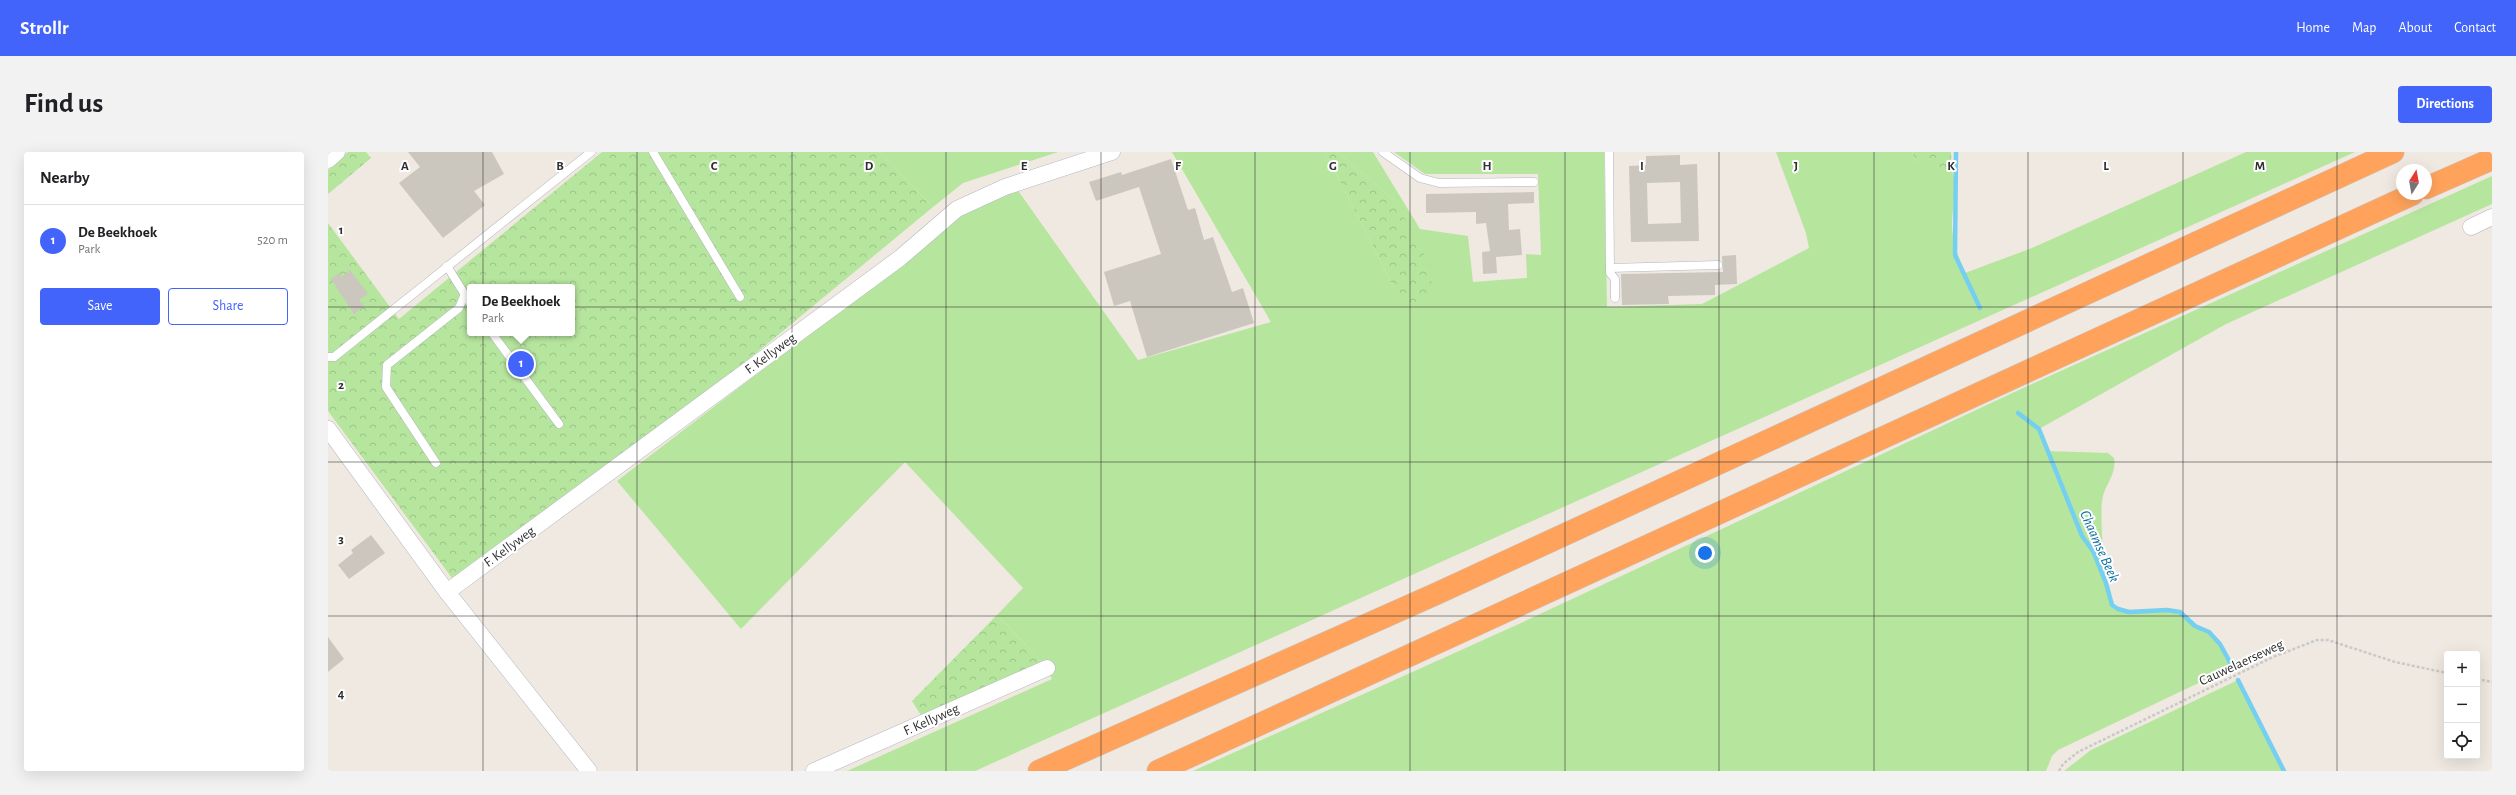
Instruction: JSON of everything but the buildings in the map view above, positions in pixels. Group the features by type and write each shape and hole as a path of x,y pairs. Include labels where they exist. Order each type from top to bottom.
{"highway":[{"path":"1039,771 1438,593 2393,152"},
{"path":"2432,185 2492,159"},
{"path":"1158,771 2400,200"}],"street":[{"path":"328,160 337,152"},
{"name":"F. Kellyweg","path":"447,592 900,258 957,209 1005,187 1112,152"},
{"path":"2471,227 2492,217"},
{"path":"328,429 447,592 589,771"},
{"name":"F. Kellyweg","path":"814,771 1047,668"}],"lane":[{"path":"328,357 334,356 591,152"},
{"path":"653,152 740,297"},
{"path":"1382,152 1420,178 1439,183 1534,182"},
{"path":"1609,152 1610,273 1614,279 1615,298"},
{"path":"1610,268 1718,265"},
{"path":"448,266 467,300"},
{"path":"436,463 386,387 387,365 459,308 464,296"},
{"path":"494,336 558,424"}],"path":[{"name":"Cauwelaerseweg","path":"2059,771 2063,764 2085,749 2273,657 2317,640 2328,640 2395,662 2444,672"},
{"path":"2480,680 2492,682"}],"green space":[{"path":"348,152 366,152 371,158 328,194 328,170"},
{"path":"602,152 879,152 933,207 738,368 452,578 328,411 328,223 399,319"},
{"path":"879,152 1058,152 963,183 933,207"},
{"path":"1172,152 1325,152 1393,286 1395,201 1337,152 1373,152 1420,229 1468,236 1473,282 1527,278 1526,254 1541,255 1538,174 1425,174 1394,152 1604,152 1607,307 1702,304 1809,248 1806,233 1776,152 1912,152 1916,161 1950,168 1953,172 1955,186 1952,223 1953,236 1965,273 2032,248 2246,152 2355,152 975,771 847,771 1052,679 1044,664 997,615 1023,588 905,462 741,629 617,481 830,318 961,203 1012,182 1138,360 1271,322"},
{"path":"1325,152 1337,152 1395,201 1435,274 1417,312 1393,286"},
{"path":"1912,152 1951,152 1952,171 1916,161"},
{"path":"2492,176 2492,204 2226,324 2039,429 2047,451 2108,453 2114,458 2114,470 2103,495 2102,501 2102,537 2106,584 2111,604 2116,609 2133,613 2172,610 2179,611 2194,626 2208,632 2216,639 2232,667 2058,750 2052,756 2046,771 1193,771 1521,623 2021,389"},
{"path":"997,615 1044,664 922,717 912,701"},
{"path":"2238,680 2284,771 2064,771 2091,750"}],"waterway":[{"name":"Chaamse Beek","path":"1956,152 1955,255 1980,308"},
{"name":"Chaamse Beek","path":"2018,413 2039,429 2082,536 2093,551 2106,583 2112,605 2118,609 2129,612 2167,610 2180,612 2195,626 2209,632 2220,644 2232,666"},
{"name":"Chaamse Beek","path":"2238,680 2284,771"}],"place":[{"name":"De Beekhoek","path":"521,364"}]}
